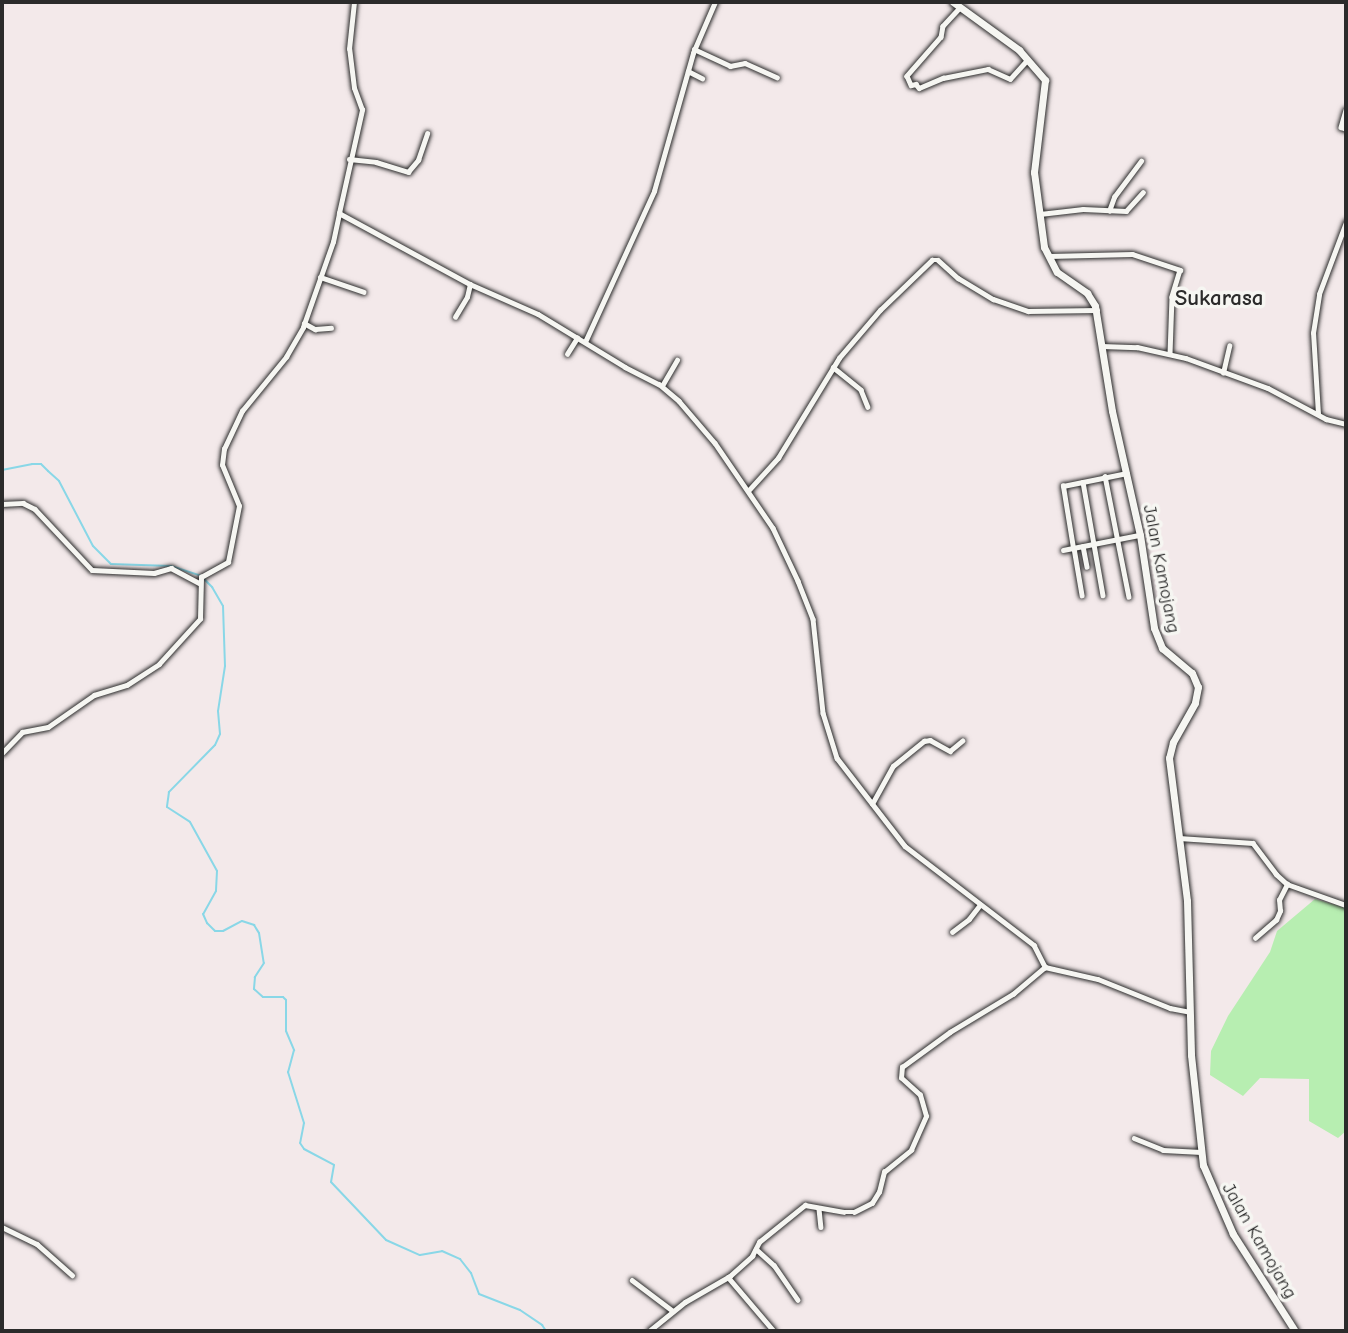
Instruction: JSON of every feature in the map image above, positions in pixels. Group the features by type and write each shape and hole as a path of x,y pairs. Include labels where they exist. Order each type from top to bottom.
{"main road":[{"path":"953,2 1027,59 1040,72 1046,84 1034,172 1044,247 1057,271 1087,293 1097,310"},
{"name":"Jalan Kamojang","path":"1097,310 1112,411 1140,535 1158,641 1192,673 1198,687 1195,703 1169,753 1189,927 1192,1066 1200,1152 1208,1182 1233,1234 1296,1331"}],"street":[{"path":"200,580 228,562 238,514 234,490 222,465 226,443 242,411 286,357 304,323 340,213 349,159 362,110 354,88 349,49 354,2"},
{"path":"585,342 654,191 694,49 715,2"},
{"path":"961,8 943,26 941,37 906,76 911,85 916,84 919,88 943,78 988,69 1010,79 1027,59"},
{"path":"694,49 730,66 746,63 778,77"},
{"path":"688,71 702,78"},
{"path":"1346,110 1341,127 1346,129"},
{"path":"349,159 376,162 408,172 418,160 427,134"},
{"path":"1109,211 1114,197 1141,161"},
{"path":"1040,215 1066,210 1129,209 1143,192"},
{"path":"340,213 470,284 538,314 662,386 715,443 786,552 810,611 823,713 836,756 905,846 1034,944 1045,967"},
{"path":"1318,415 1313,332 1325,272 1346,222"},
{"path":"1048,256 1130,253 1180,270 1172,296 1170,354"},
{"path":"748,491 778,458 810,410 833,367 880,310 933,259 974,289 1028,311 1097,310"},
{"path":"320,277 364,292"},
{"path":"455,317 467,297 470,284"},
{"path":"304,323 315,329 331,328"},
{"path":"568,354 578,338"},
{"path":"1102,346 1170,354 1268,388 1318,415 1346,424"},
{"path":"1223,373 1229,346"},
{"path":"662,386 677,360"},
{"path":"833,367 861,390 868,407"},
{"path":"1082,595 1062,488 1127,473"},
{"path":"1105,477 1129,597"},
{"path":"1083,482 1103,595"},
{"path":"2,504 23,503 35,509 92,570 154,573 171,568 200,580"},
{"path":"1063,550 1118,537 1140,535"},
{"path":"1083,546 1087,567"},
{"path":"2,753 22,732 51,726 94,695 132,683 159,664 200,619 200,580"},
{"path":"872,804 893,766 923,741 932,741 950,751 962,741"},
{"path":"1178,838 1253,843 1287,884 1346,905"},
{"path":"1255,938 1276,920 1280,911 1279,900 1287,884"},
{"path":"952,932 970,919 980,905"},
{"path":"1045,967 1098,978 1170,1008 1191,1012"},
{"path":"649,1331 711,1285 728,1278 752,1256 759,1242 803,1207 811,1205 819,1209 854,1212 872,1203 880,1192 886,1168 911,1150 926,1116 920,1094 901,1078 904,1064 1013,994 1045,967"},
{"path":"1134,1138 1163,1150 1200,1152"},
{"path":"819,1209 821,1227"},
{"path":"2,1227 37,1244 72,1275"},
{"path":"756,1249 774,1265 798,1300"},
{"path":"728,1278 774,1331"},
{"path":"632,1280 673,1311"}],"green space":[{"path":"1315,899 1346,908 1346,1131 1338,1138 1309,1121 1309,1079 1260,1078 1243,1096 1210,1075 1211,1051 1228,1016 1270,952 1277,931"}],"waterway":[{"path":"2,470 41,464 59,481 93,546 111,564 171,566 201,576 212,587 223,606 225,666 218,711 220,734 215,745 169,792 167,807 190,822 217,871 216,891 203,914 207,923 215,931 223,931 242,921 254,925 259,933 264,963 255,977 254,989 263,997 283,997 286,1000 286,1031 294,1050 288,1072 304,1123 300,1143 304,1149 334,1165 331,1182 386,1240 420,1255 442,1251 460,1259 471,1273 479,1294 520,1310 542,1325 546,1331"}],"district":[{"name":"Sukarasa","path":"1219,298"}]}
